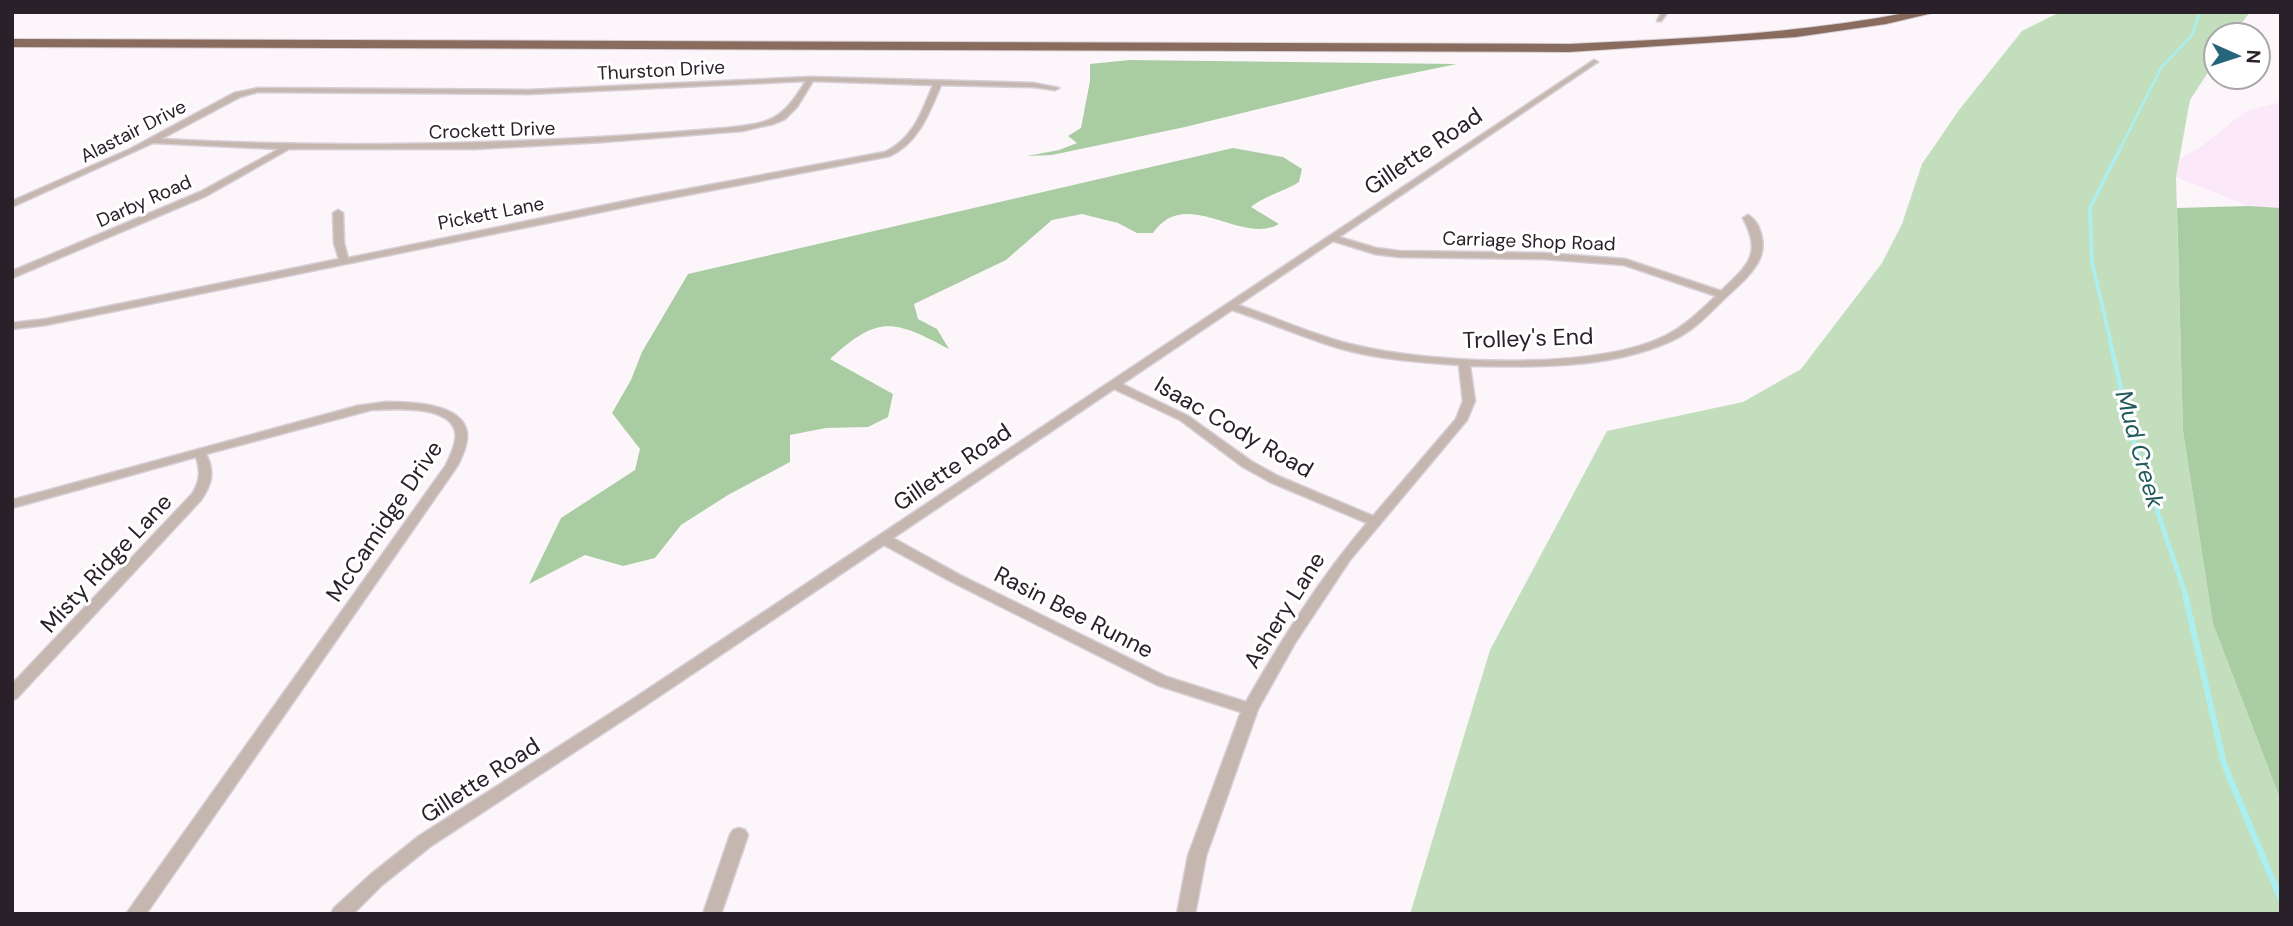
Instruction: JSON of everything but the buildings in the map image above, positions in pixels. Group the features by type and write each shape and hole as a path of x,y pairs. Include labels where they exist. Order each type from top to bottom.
{"highway":[{"path":"12,33 1537,38 1685,32 1865,12"},
{"path":"12,43 671,43 1569,48 1685,43 1800,33 1931,12"}],"street":[{"path":"1659,20 1665,12"},
{"name":"Gillette Road","path":"340,914 376,880 425,841 638,703 1594,62"},
{"name":"Thurston Drive","path":"268,89 528,92 811,79 1033,85 1055,88"},
{"name":"Crockett Drive","path":"153,141 286,149 509,146 747,127 781,117 811,79"},
{"name":"Pickett Lane","path":"12,326 46,322 887,154 901,150 909,141 938,82"},
{"name":"Alastair Drive","path":"12,204 153,141 237,95 268,89"},
{"name":"Darby Road","path":"12,275 178,206 286,149"},
{"path":"338,213 339,243 344,261"},
{"name":"Trolley's End","path":"1230,306 1355,349 1399,357 1464,362 1597,358 1636,350 1668,339 1722,295 1754,264 1759,249 1757,232 1748,218"},
{"name":"Carriage Shop Road","path":"1332,238 1374,251 1399,254 1557,256 1625,261 1722,295"},
{"name":"Ashery Lane","path":"1186,914 1197,856 1250,709 1289,640 1345,557 1467,410 1469,389 1464,362"},
{"name":"Isaac Cody Road","path":"1113,384 1184,418 1247,464 1374,521"},
{"name":"McCamidge Drive","path":"12,504 376,406 421,407 443,413 460,429 460,447 452,465 135,914"},
{"name":"Misty Ridge Lane","path":"12,694 197,497 207,475 207,464 199,452"},
{"name":"Rasin Bee Runne","path":"884,538 955,578 1162,681 1207,698 1250,709"},
{"path":"712,914 739,835"}],"shaded area":[{"path":"2281,102 2281,208 2248,206 2176,177 2180,159 2202,146 2246,111"}],"green space":[{"path":"2060,12 2250,12 2243,21 2202,21 2202,82 2190,100 2176,177 2183,431 2213,624 2281,801 2281,914 1410,914 1490,650 1607,431 1743,402 1801,369 1882,263 1902,224 1922,164 1959,110 2022,31"},
{"path":"1130,60 1457,64 1374,81 1185,127 1052,155 1027,156 1059,150 1077,143 1068,136 1081,128 1090,81 1090,64"},
{"path":"1233,148 1283,157 1302,169 1299,182 1251,207 1279,224 1264,229 1248,228 1197,215 1181,214 1166,220 1153,233 1137,233 1118,223 1082,214 1052,220 1006,260 914,304 918,319 937,329 949,349 914,332 887,326 861,335 830,359 893,394 888,417 868,427 826,428 790,435 790,462 728,495 681,525 655,558 623,566 585,555 529,584 561,518 635,470 640,449 612,413 631,380 642,352 688,274"},
{"path":"2177,208 2281,208 2281,801 2213,624 2183,431"}],"waterway":[{"name":"Mud Creek","path":"2120,149 2161,68 2192,35 2200,12"},
{"name":"Mud Creek","path":"2111,343 2092,262 2090,208 2121,147"},
{"name":"Mud Creek","path":"2110,341 2132,436 2186,596"},
{"name":"Mud Creek","path":"2185,594 2224,764 2281,900"}]}
